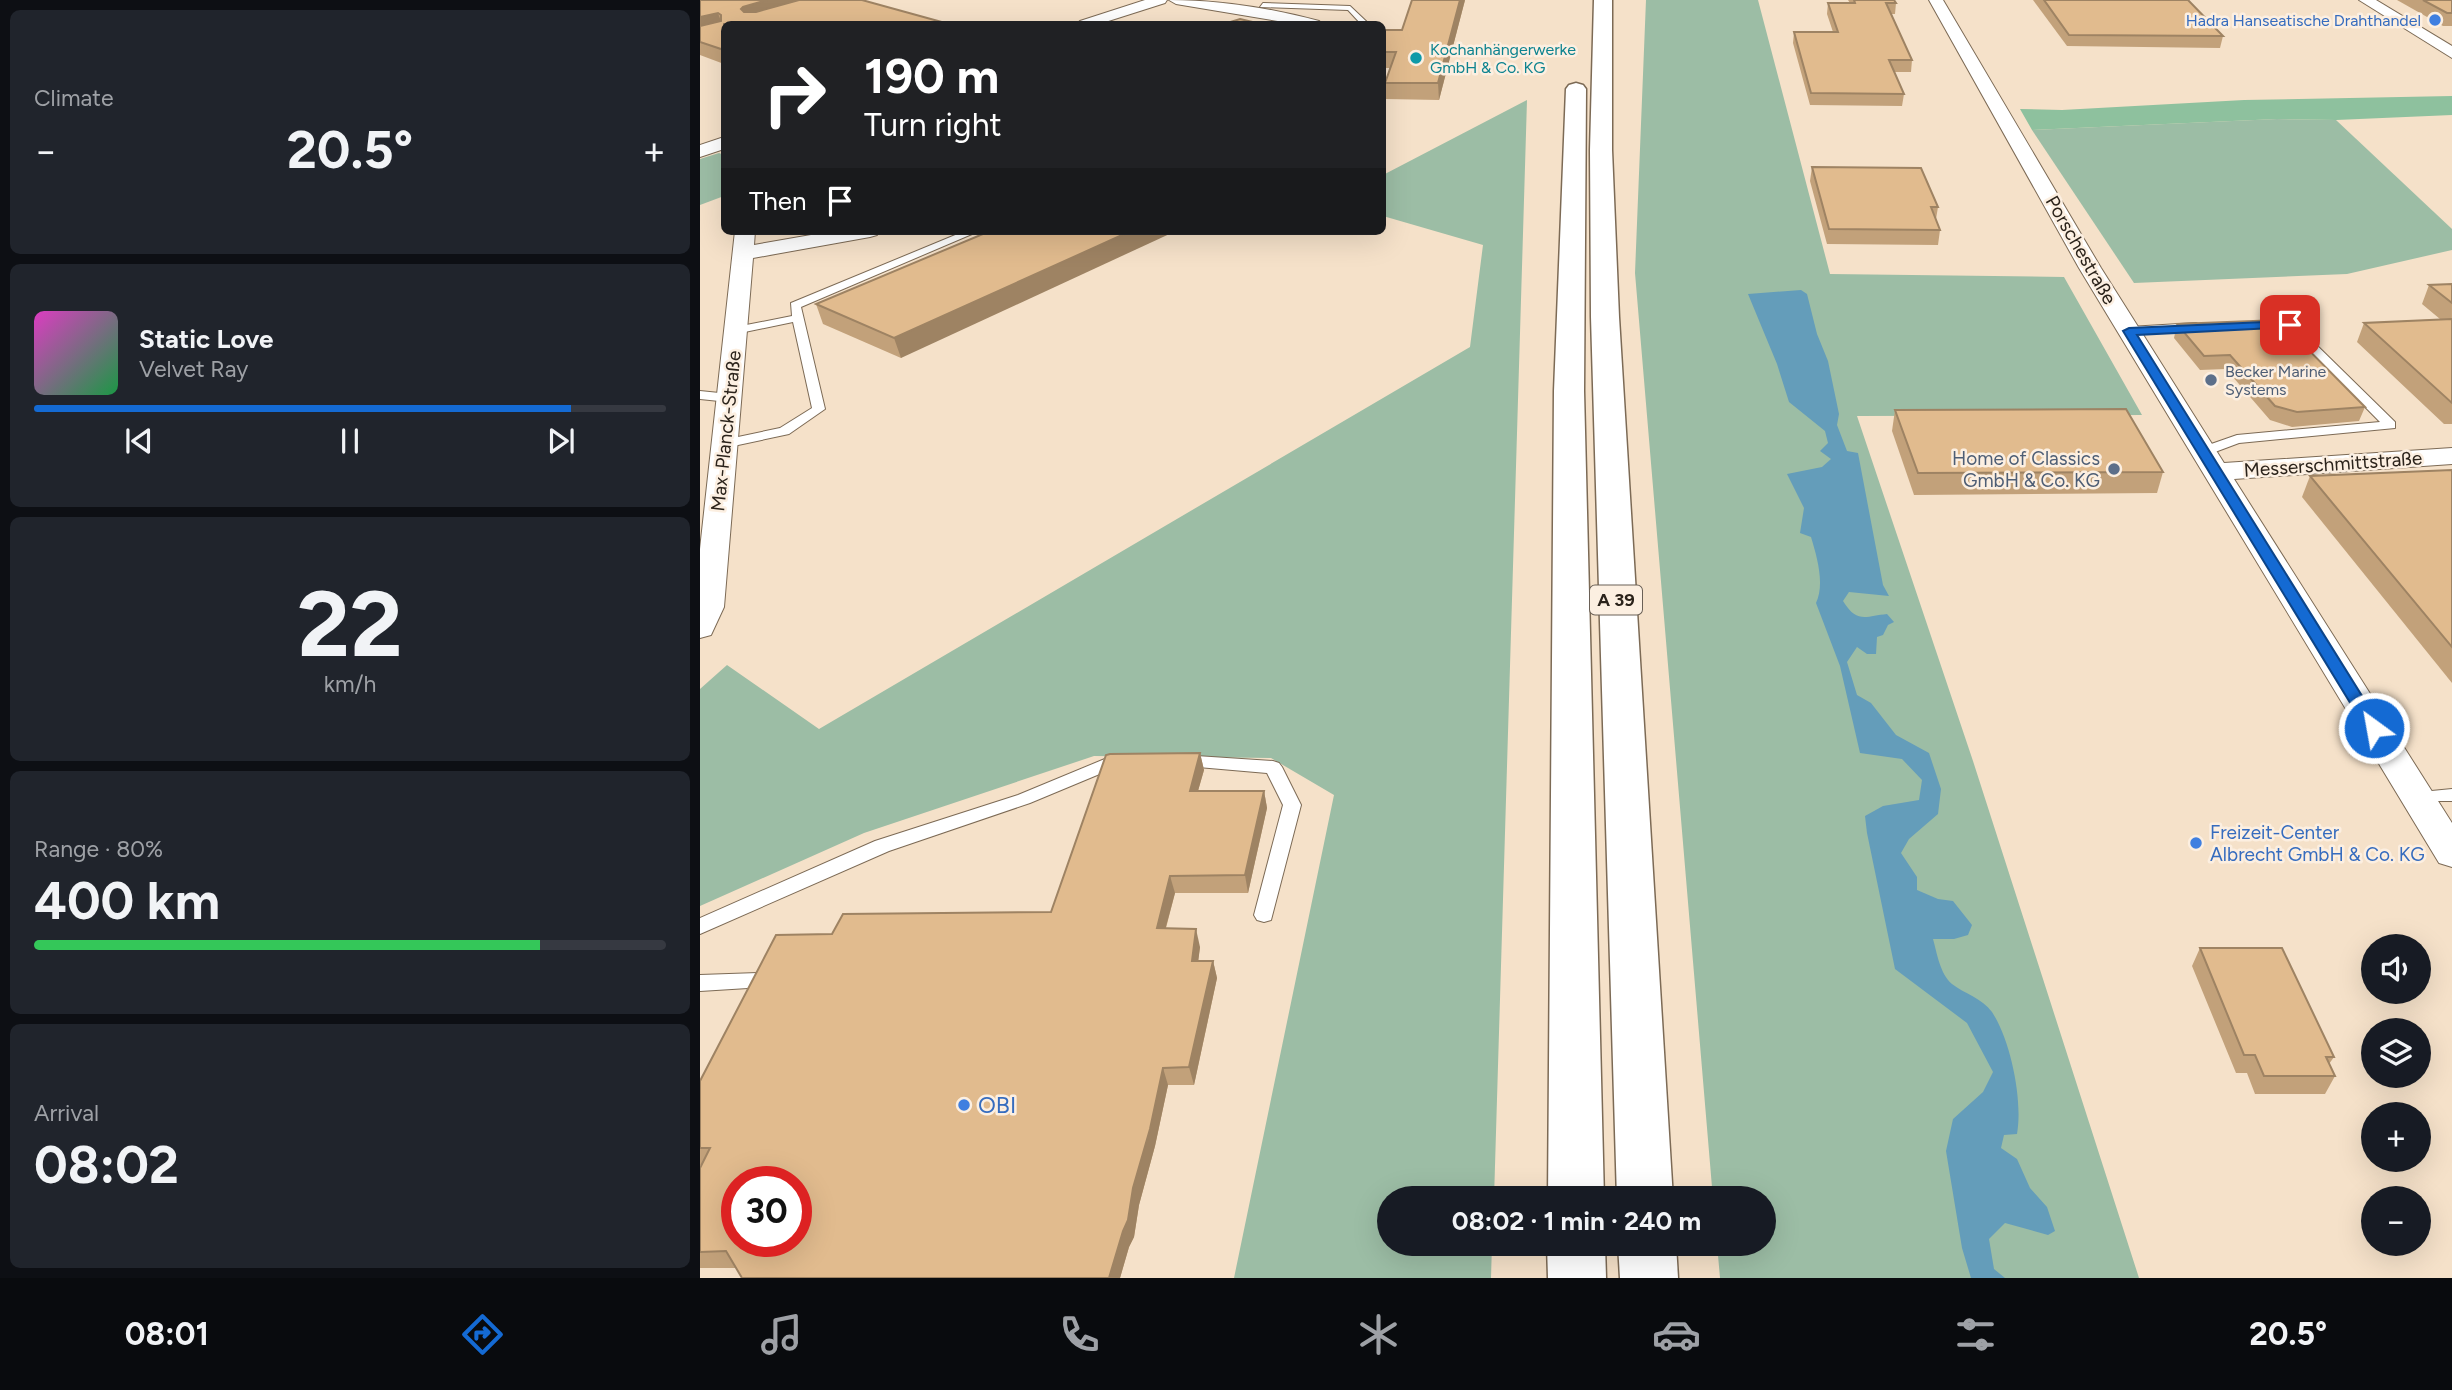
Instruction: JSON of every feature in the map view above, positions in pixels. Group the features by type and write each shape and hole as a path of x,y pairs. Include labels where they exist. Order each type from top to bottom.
{"highway":[{"name":"A 39","path":"1576,1186 1569,391 1573,149 1581,0"},
{"name":"A 39","path":"1603,0 1601,150 1605,330 1644,1186"},
{"path":"1576,1256 1577,1278"},
{"path":"1647,1256 1648,1278"}],"street":[{"path":"1094,21 1160,0"},
{"path":"1176,0 1263,6 1306,21"},
{"name":"Porschestraße","path":"1936,0 2208,462 2452,853"},
{"path":"2366,0 2450,51"},
{"path":"700,151 721,144"},
{"path":"744,242 824,235"},
{"name":"Max-Planck-Straße","path":"700,628 709,607 744,242"},
{"name":"Messerschmittstraße","path":"2208,462 2452,456"}],"lane":[{"path":"1263,6 1350,8 1362,21"},
{"path":"724,444 784,431 820,408 795,304 964,235"},
{"path":"736,330 798,318"},
{"path":"2208,462 2237,439 2390,425 2290,325 2253,326"},
{"path":"2129,331 2215,326"},
{"path":"700,395 729,398"},
{"path":"1162,761 1212,761 1273,767 1292,805 1264,915"},
{"path":"700,926 882,846 1024,799 1112,762 1137,762"},
{"path":"2417,797 2452,795"},
{"path":"700,983 758,981"}],"green space":[{"path":"1646,0 1758,0 1830,274 2064,277 2142,415 1857,416 1973,761 2139,1278 1720,1278 1718,1256 1776,1256 1776,1186 1712,1186 1635,273"},
{"path":"2452,96 2452,115 2336,120 2277,119 2032,130 2020,109 2062,110 2244,100"},
{"path":"1527,100 1494,1186 1377,1186 1377,1256 1492,1256 1491,1278 1234,1278 1334,795 1271,758 1094,756 864,833 700,906 700,689 727,665 819,729 1470,347 1483,245 1386,217 1386,173"},
{"path":"2277,119 2336,120 2452,229 2452,250 2347,274 2134,283 2032,130"},
{"path":"721,154 721,197 700,205 700,159"}],"water":[{"path":"1801,290 1807,294 1817,334 1828,361 1839,414 1837,425 1847,451 1858,453 1883,585 1889,596 1849,592 1843,601 1858,616 1887,614 1894,622 1888,625 1883,635 1877,637 1876,654 1867,654 1857,647 1847,662 1857,695 1871,703 1896,735 1929,753 1941,789 1938,814 1909,839 1901,853 1917,877 1917,890 1938,899 1953,901 1972,925 1968,935 1954,939 1933,939 1948,980 1983,1003 1999,1024 2014,1072 2018,1105 2017,1134 2004,1135 2001,1148 2017,1159 2030,1188 2047,1207 2055,1231 2048,1235 2005,1223 1989,1239 1994,1269 2005,1278 1971,1278 1962,1248 1946,1151 1953,1119 1983,1092 1993,1072 1967,1023 1895,969 1867,833 1865,816 1883,806 1919,800 1922,780 1902,759 1860,753 1840,666 1816,603 1820,587 1816,553 1811,537 1800,533 1804,508 1787,474 1822,467 1831,459 1820,451 1828,443 1825,431 1789,402 1777,364 1748,294"}],"building":[{"path":"700,0 767,0 741,9 744,12 756,12 799,0 862,0 938,21 721,21 721,15 718,13 700,17"},
{"name":"Kochanhängerwerke GmbH & Co. KG","path":"1412,0 1460,0 1438,83 1386,83 1396,52 1386,52 1386,30 1402,30"},
{"path":"1854,0 1894,0 1896,3 1886,3 1912,60 1889,60 1904,94 1811,93 1794,32 1838,32 1828,3 1855,3"},
{"path":"2044,0 2188,0 2223,36 2069,35"},
{"path":"2423,0 2452,0 2452,13 2447,13"},
{"path":"721,21 721,49 700,42 700,26"},
{"path":"1812,167 1921,168 1938,207 1931,207 1940,230 1829,229"},
{"path":"980,235 1122,235 894,338 816,304"},
{"path":"2452,284 2452,303 2429,285"},
{"path":"2452,319 2452,403 2364,323"},
{"path":"2279,320 2365,407 2297,412 2275,406 2230,355 2204,356 2177,324"},
{"path":"2126,409 2163,472 1918,473 1895,410"},
{"path":"2452,470 2452,647 2310,476"},
{"name":"OBI","path":"1200,753 1190,791 1264,791 1245,875 1170,876 1157,928 1196,929 1192,961 1213,961 1189,1067 1163,1068 1150,1129 1133,1188 1128,1220 1109,1278 742,1278 730,1257 812,1257 812,1166 721,1166 721,1251 700,1252 700,1168 710,1148 700,1148 700,1081 776,935 832,934 843,914 1051,912 1106,755"},
{"path":"2200,948 2282,948 2334,1057 2326,1057 2335,1076 2264,1076 2255,1055 2244,1055"}],"place":[{"name":"Hadra Hanseatische Drahthandel","path":"2435,20"},
{"name":"Kochanhängerwerke GmbH & Co. KG","path":"1416,58"},
{"name":"Becker Marine Systems","path":"2211,380"},
{"name":"Home of Classics GmbH & Co. KG","path":"2114,469"},
{"name":"Freizeit-Center Albrecht GmbH & Co. KG","path":"2196,843"},
{"name":"OBI","path":"964,1105"}],"route":[{"path":"2290,325 2129,331 2374,728"}]}
